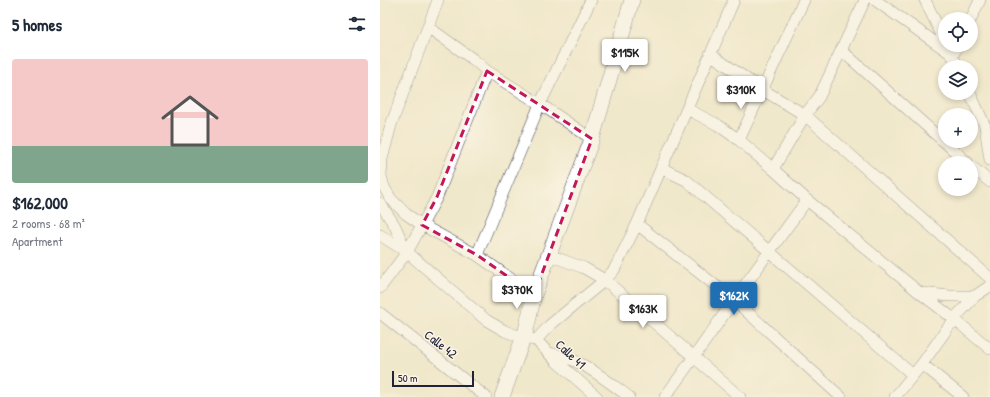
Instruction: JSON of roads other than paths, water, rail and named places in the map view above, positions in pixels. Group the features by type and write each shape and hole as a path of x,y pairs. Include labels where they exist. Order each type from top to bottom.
{"street":[{"path":"438,0 391,125 382,159 381,176 384,187 391,199 406,214 422,225 477,255 534,295"},
{"path":"477,255 540,104 591,0"},
{"path":"502,397 529,339 534,295 592,139 632,0"},
{"path":"529,339 550,325 605,280 614,270 637,224 734,0"},
{"path":"739,140 804,0"},
{"path":"773,169 805,115 819,97 864,0"},
{"path":"875,0 938,39"},
{"path":"925,0 938,27"},
{"path":"974,12 980,0"},
{"path":"428,27 487,71 592,139"},
{"path":"841,50 960,156"},
{"path":"710,54 763,90 805,115 990,278"},
{"path":"380,288 407,252 437,196 487,71"},
{"path":"974,100 988,125 990,160"},
{"path":"687,109 718,125 739,140 806,200 990,349"},
{"path":"661,168 686,180 913,375"},
{"path":"978,172 990,182"},
{"path":"665,397 806,200"},
{"path":"380,203 395,226 407,252"},
{"path":"637,224 734,300 841,397"},
{"path":"380,235 407,252 486,320 505,331 529,339"},
{"path":"549,254 584,268 605,280 740,397"},
{"path":"895,397 922,364 954,319 975,296 990,286"},
{"path":"920,293 950,296 975,296"},
{"name":"Calle 42","path":"380,313 486,397"},
{"name":"Calle 41","path":"529,339 549,353 597,397"},
{"path":"549,353 558,354 593,371 628,397"},
{"path":"922,364 962,397"}]}
